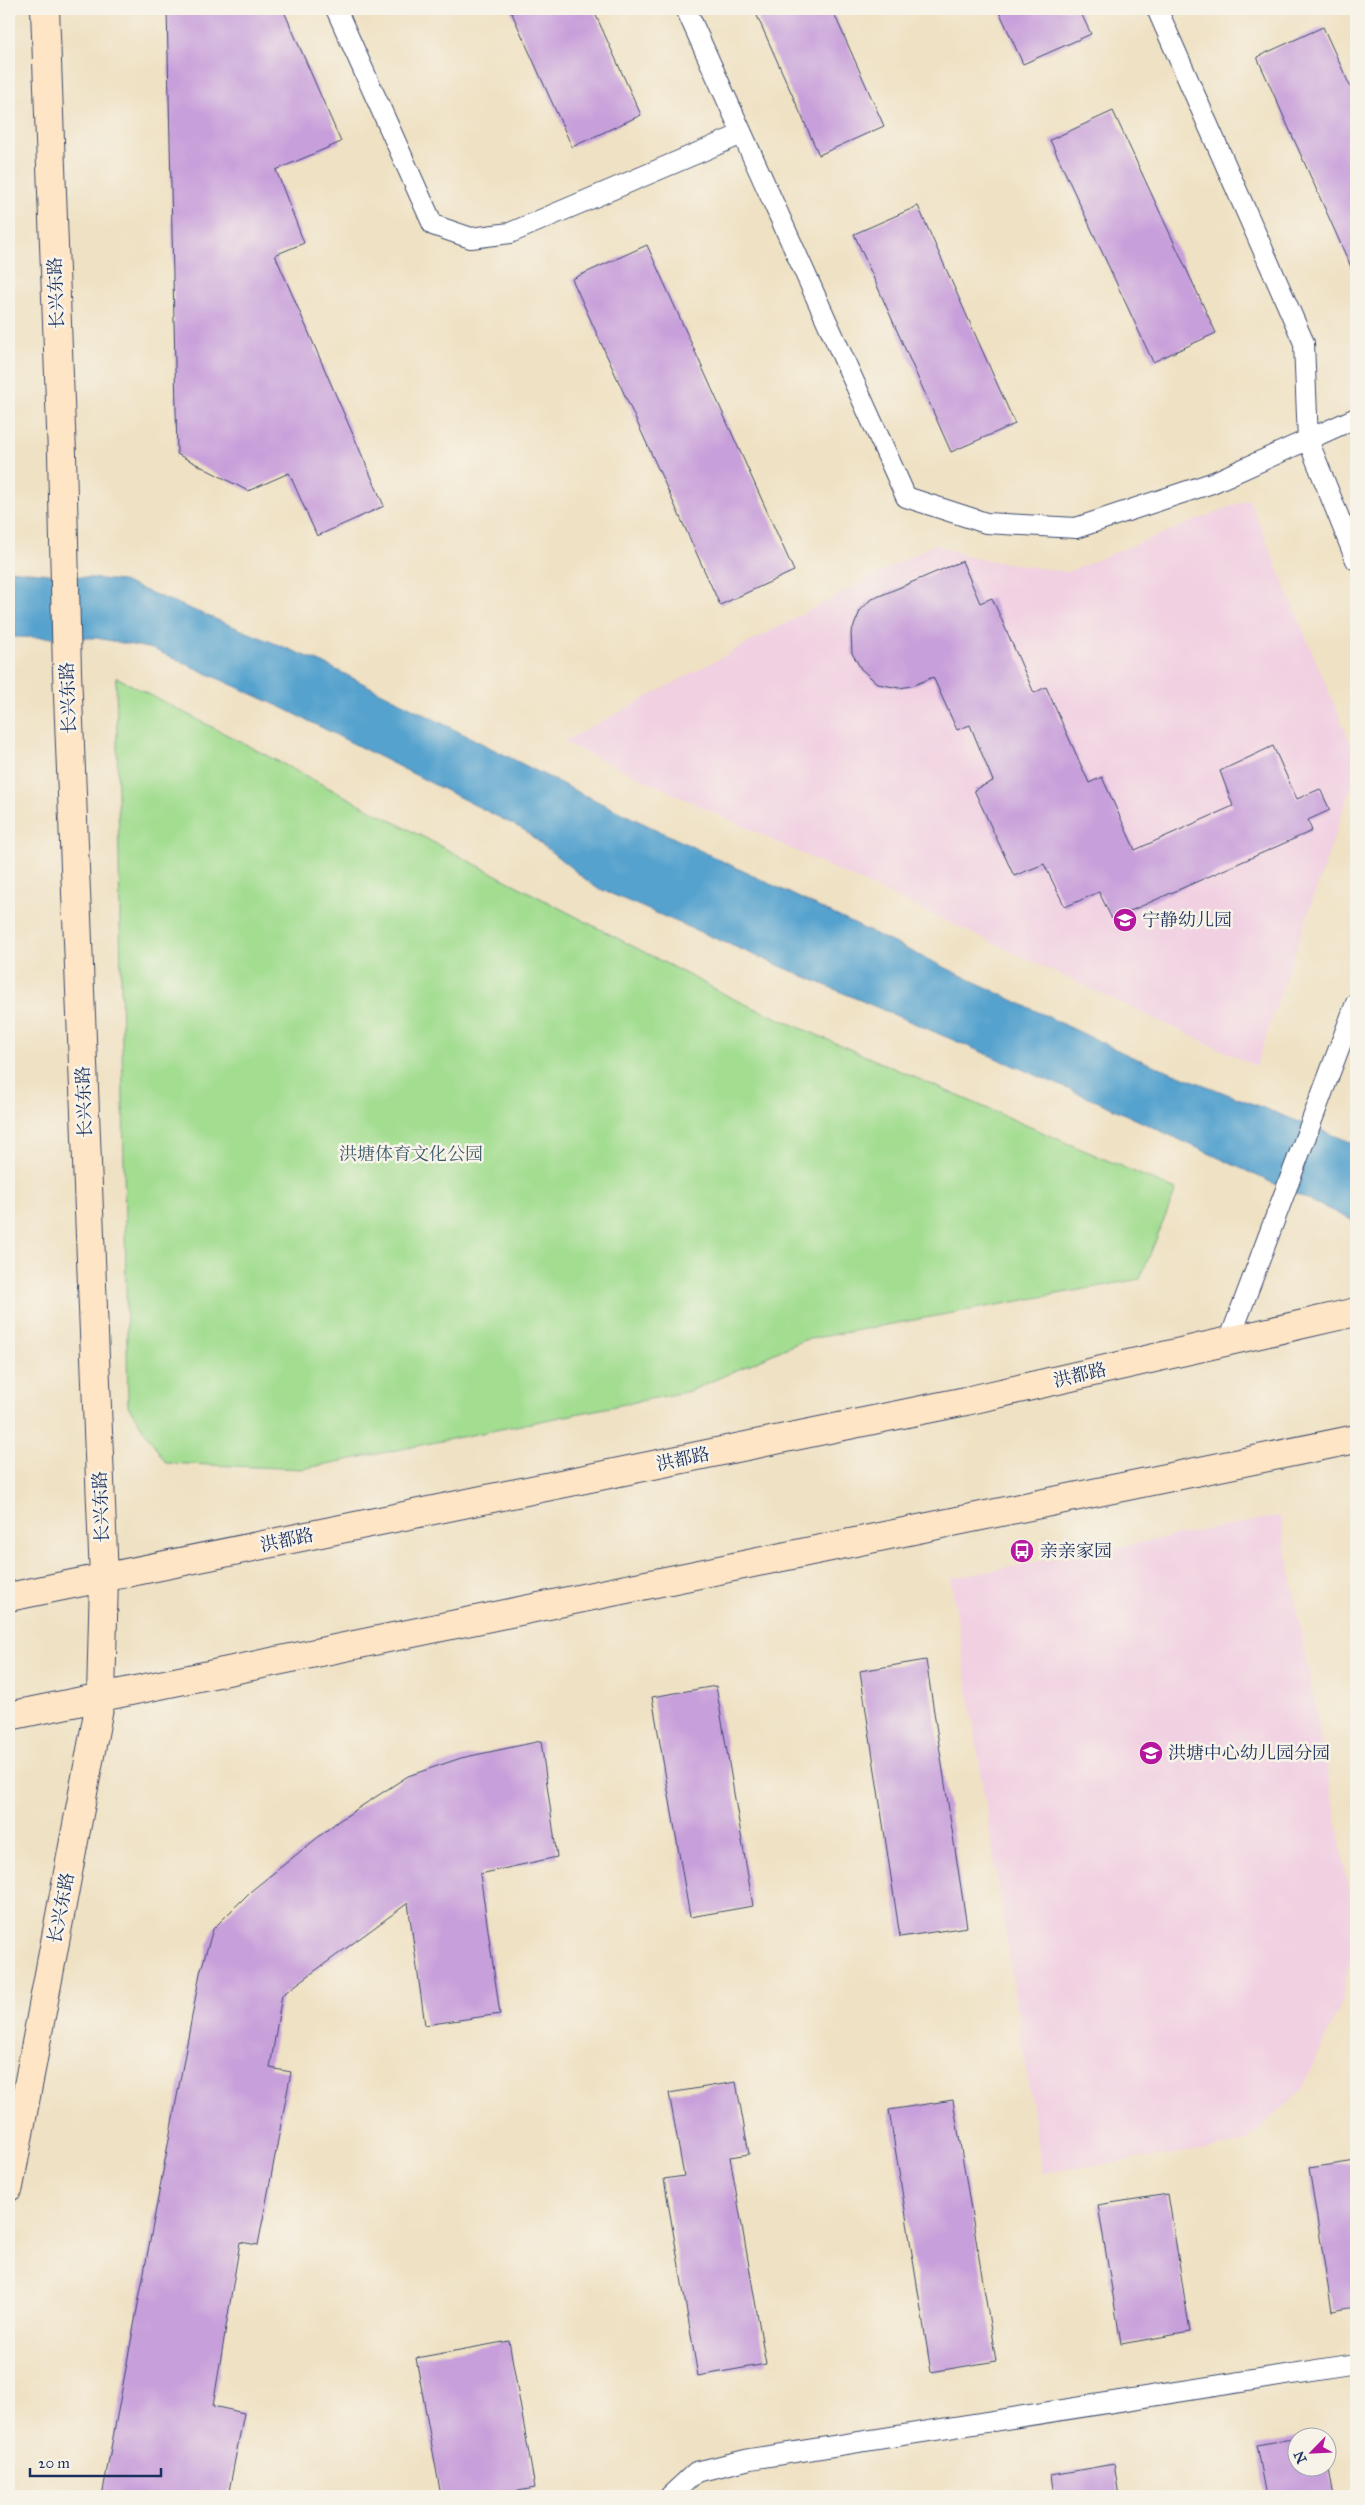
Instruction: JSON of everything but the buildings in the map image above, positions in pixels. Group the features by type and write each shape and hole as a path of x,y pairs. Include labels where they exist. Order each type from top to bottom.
{"main road":[{"name":"长兴东路","path":"9,2188 101,1697 104,1578 67,672 62,454 45,9"},
{"name":"洪都路","path":"9,1597 966,1400 1356,1312"},
{"path":"9,1716 1356,1439"}],"lane":[{"path":"336,9 432,225 471,238 510,233 742,134"},
{"path":"686,9 906,497 986,523 1076,528 1212,483 1356,418"},
{"path":"1157,9 1304,343 1308,440 1356,560"},
{"path":"1229,1341 1356,1003"},
{"path":"670,2496 696,2472 750,2459 1356,2364"}],"shaded area":[{"name":"宁静幼儿园","path":"1249,499 1356,757 1356,773 1256,1066 563,742 934,544 973,558 1067,572"},
{"name":"洪塘中心幼儿园分园","path":"1280,1516 1356,1928 1340,2008 1302,2089 1243,2144 1042,2173 951,1578"}],"green space":[{"name":"洪塘体育文化公园","path":"116,677 736,1000 1176,1190 1140,1279 804,1340 690,1391 302,1469 166,1463 128,1406"}],"water":[{"path":"9,570 122,581 323,663 578,792 1130,1056 1356,1144 1356,1222 1101,1103 595,887 524,830 283,708 153,649 97,638 9,637"}],"place":[{"name":"宁静幼儿园","path":"1125,920"},
{"name":"亲亲家园","path":"1022,1551"},
{"name":"洪塘中心幼儿园分园","path":"1151,1753"}]}
